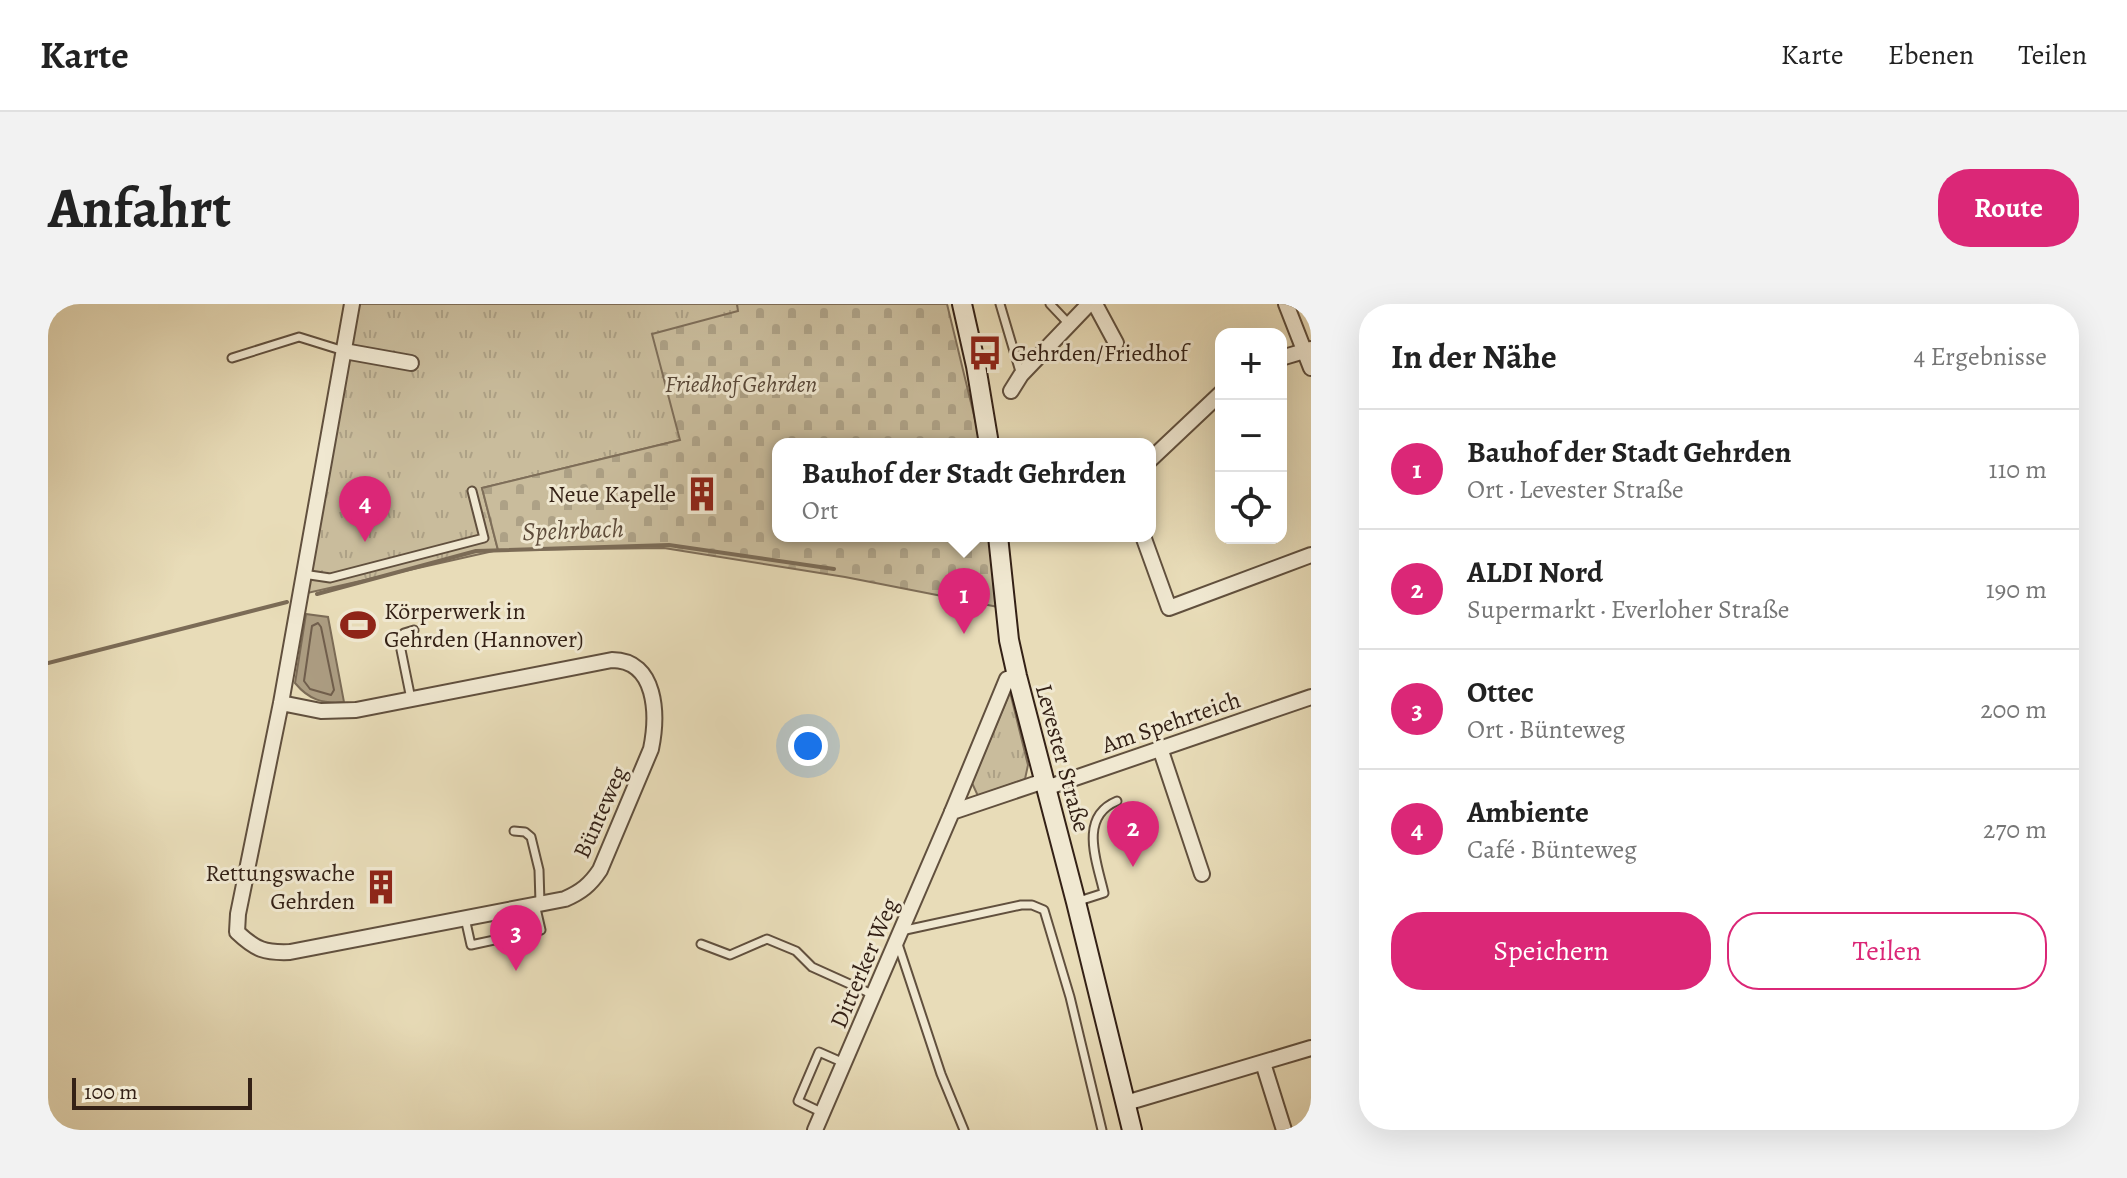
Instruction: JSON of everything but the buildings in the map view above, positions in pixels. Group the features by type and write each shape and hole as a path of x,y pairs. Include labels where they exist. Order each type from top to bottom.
{"street":[{"name":"Bünteweg","path":"281,703 338,712 612,660 627,660 638,667 646,679 655,728 651,749 600,870 591,884 579,893 537,904 281,953 253,947 237,932 352,304"},
{"path":"962,304 988,438"},
{"path":"1011,391 1021,375 1092,304 1116,343"},
{"path":"1286,304 1308,350 1311,368"},
{"path":"1287,356 1308,350"},
{"path":"344,351 411,363"},
{"path":"1156,454 1215,399"},
{"name":"Levester Straße","path":"999,542 1009,640 1017,676 1132,1130"},
{"path":"1145,542 1169,608 1311,555"},
{"name":"Ditterker Weg","path":"815,1130 1007,679 1017,676"},
{"name":"Am Spehrteich","path":"1045,785 1161,751 1225,725 1311,697"},
{"path":"1161,751 1202,874"},
{"path":"952,812 1045,785"},
{"path":"1126,1103 1311,1048"},
{"path":"1263,1063 1284,1130"}],"lane":[{"path":"1000,304 1021,375"},
{"path":"1050,304 1069,324"},
{"path":"232,358 299,337 344,351"},
{"path":"303,574 330,578 484,538 472,491"},
{"path":"411,699 399,640 404,633 414,630"},
{"path":"1076,902 1104,893 1091,835 1100,813 1117,801"},
{"path":"465,918 471,945 541,930 537,904 539,870 531,837 525,832 514,831"},
{"path":"964,1130 916,1005 899,936 1021,905 1044,910 1070,997 1102,1130"},
{"path":"701,944 730,955 767,939 796,951 812,967 874,995"},
{"path":"823,1113 798,1101 819,1052 844,1063"}],"green space":[{"path":"359,304 737,304 739,311 680,440 482,488 498,550 303,594"},
{"name":"Friedhof Gehrden","path":"737,304 947,304 980,438 772,438 772,542 991,542 998,607 845,577 664,548 498,550 482,488 680,440 652,334 738,311"},
{"path":"1010,692 1028,765 1025,779 978,796 972,783"}],"water":[{"path":"306,614 328,617 344,702 317,700 295,683"}],"waterway":[{"name":"Spehrbach","path":"317,594 476,551 669,545 834,569"},
{"name":"Spehrbach","path":"48,663 287,602"}],"place":[{"name":"Gehrden/Friedhof","path":"985,353"},
{"name":"Neue Kapelle","path":"702,494"},
{"name":"Ambiente","path":"365,542"},
{"name":"Körperwerk in Gehrden (Hannover)","path":"358,625"},
{"name":"Bauhof der Stadt Gehrden","path":"964,634"},
{"name":"ALDI Nord","path":"1133,867"},
{"name":"Rettungswache Gehrden","path":"381,887"},
{"name":"Ottec","path":"516,971"}]}
